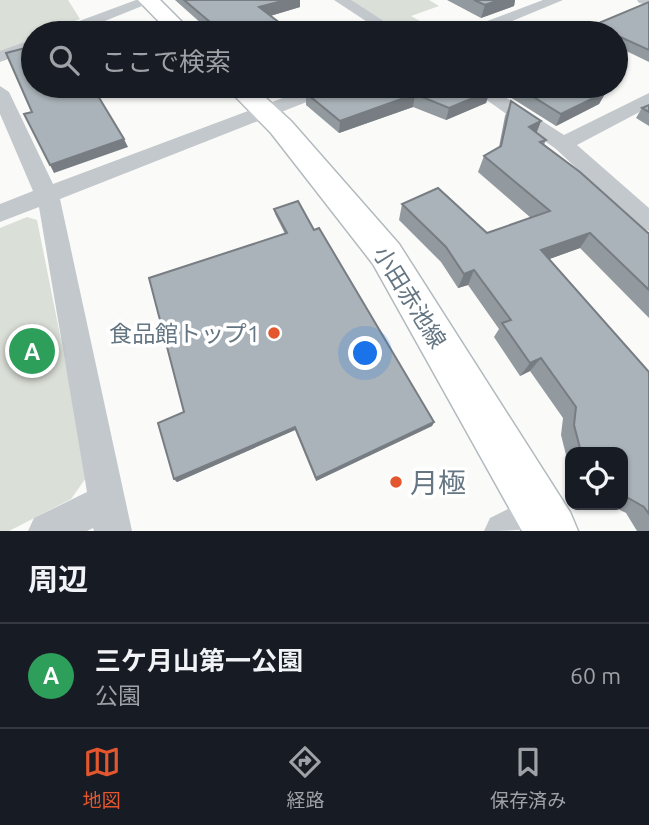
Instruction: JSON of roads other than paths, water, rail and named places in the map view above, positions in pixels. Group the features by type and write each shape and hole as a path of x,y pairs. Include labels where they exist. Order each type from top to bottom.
{"street":[{"path":"93,21 149,0 171,21"},
{"path":"341,0 375,21"},
{"path":"518,0 536,8"},
{"path":"501,21 556,0"},
{"path":"0,58 21,49"},
{"path":"0,92 47,195 111,516 47,531"},
{"path":"0,213 47,195 251,98"},
{"name":"小田赤池線","path":"251,98 281,127 386,254 547,521"},
{"path":"494,98 563,144 649,222"},
{"path":"563,144 649,99"},
{"path":"503,531 547,521"}],"place":[{"name":"食品館トップ1","path":"274,333"},
{"name":"三ケ月山第一公園","path":"32,351"},
{"name":"月極","path":"396,482"}]}
